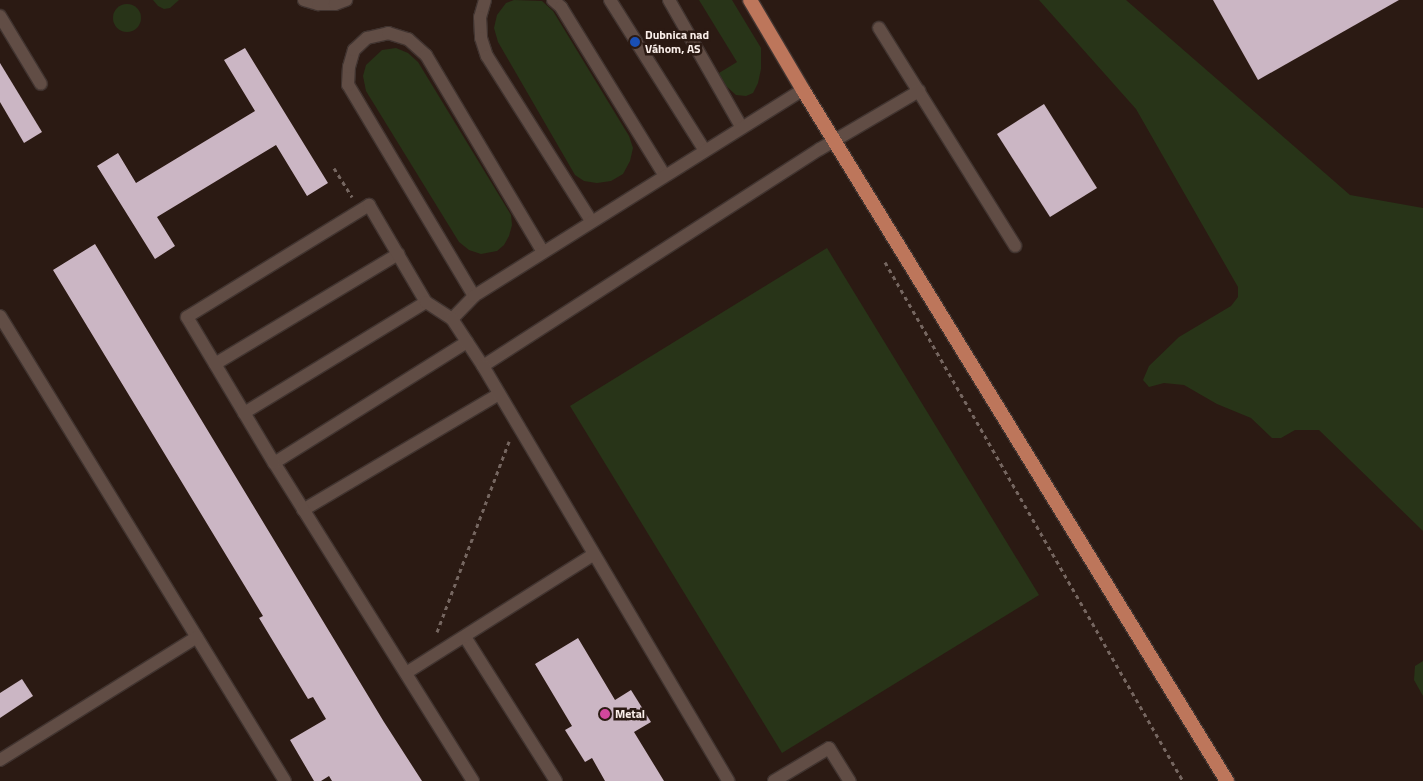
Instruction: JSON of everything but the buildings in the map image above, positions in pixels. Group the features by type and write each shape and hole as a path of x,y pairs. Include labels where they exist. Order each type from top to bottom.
{"main road":[{"path":"750,0 803,90 1227,781"}],"lane":[{"path":"304,0 318,4 335,4 346,0"},
{"path":"486,0 480,17 481,38 487,56 592,222"},
{"path":"553,0 561,7 665,176"},
{"path":"610,0 705,151"},
{"path":"669,0 742,128"},
{"path":"0,16 41,84"},
{"path":"879,28 1015,246"},
{"path":"474,296 348,85 349,67 354,50 367,38 388,33 408,39 426,55 543,252"},
{"path":"452,319 474,296 803,90"},
{"path":"483,366 834,140 918,90"},
{"path":"473,781 274,463 187,317 369,205 426,302 452,319 483,366 728,781"},
{"path":"215,364 398,254"},
{"path":"244,412 426,302"},
{"path":"0,316 285,781"},
{"path":"274,463 468,342"},
{"path":"303,510 499,394"},
{"path":"406,673 465,638 594,554"},
{"path":"0,760 196,637"},
{"path":"465,638 556,781"},
{"path":"774,781 829,748 850,781"}],"path":[{"path":"334,168 360,211"},
{"path":"885,261 1183,781"},
{"path":"437,633 516,422"}],"green space":[{"path":"153,0 179,0 170,8 164,9"},
{"path":"514,0 542,1 553,11 629,136 633,148 630,161 623,174 611,181 597,183 584,181 575,175 498,42 494,28 497,15 506,3"},
{"path":"699,0 732,0 761,48 761,69 758,83 753,93 746,96 736,95 726,86 719,73 737,62"},
{"path":"1039,0 1126,0 1350,195 1423,208 1423,531 1319,430 1295,430 1281,438 1272,438 1251,418 1217,404 1184,385 1164,383 1149,387 1143,380 1149,366 1179,337 1231,306 1238,297 1238,287 1136,109"},
{"path":"127,4 137,8 141,18 137,28 127,32 117,28 113,18 117,8"},
{"path":"396,48 408,53 418,62 511,215 512,225 509,236 504,245 497,251 481,254 469,250 459,242 366,91 363,76 366,65 382,50"},
{"path":"827,248 1039,595 782,753 570,406"},
{"path":"1423,661 1423,696 1414,680 1415,666"}],"place":[{"name":"Dubnica nad Váhom, AS","path":"635,42"},
{"name":"Metal","path":"605,714"}]}
